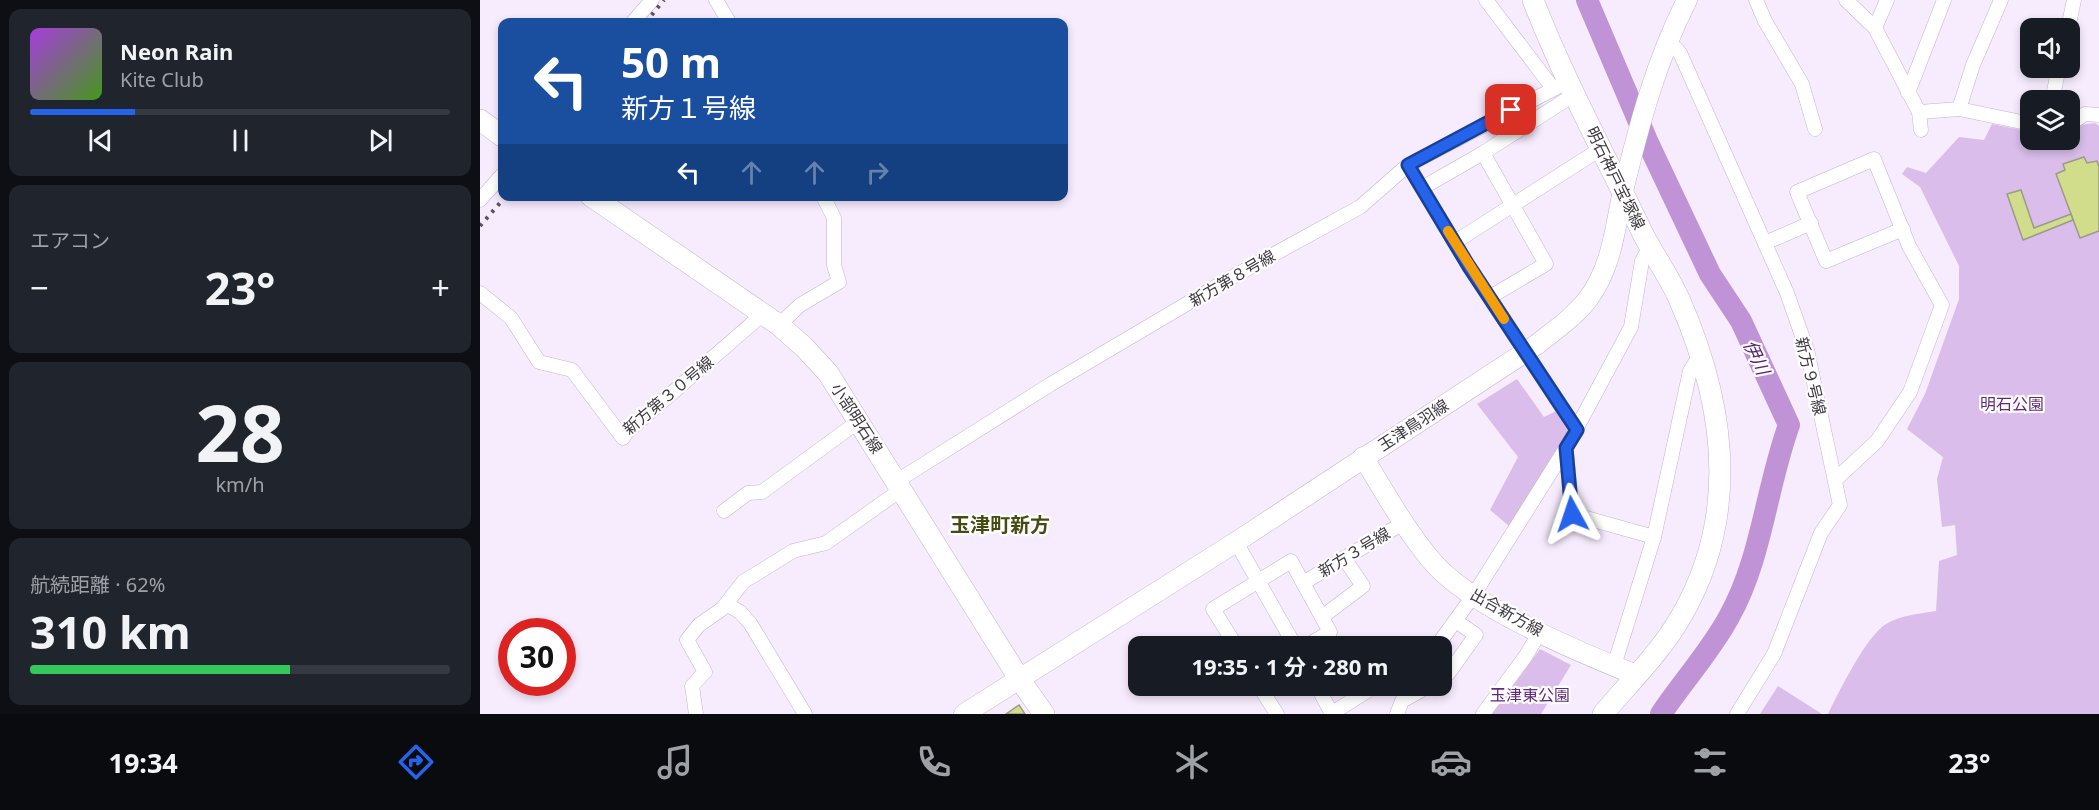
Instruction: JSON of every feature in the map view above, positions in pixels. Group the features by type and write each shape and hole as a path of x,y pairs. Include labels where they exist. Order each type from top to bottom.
{"main road":[{"name":"明石神戸宝塚線","path":"1533,0 1565,87 1602,148 1650,246 1680,300 1714,400 1720,443 1721,479 1710,549 1683,614 1662,645 1603,714"},
{"path":"480,120 498,133"},
{"name":"小部明石線","path":"598,201 771,319 804,346 828,373 1020,680 1044,714"}],"street":[{"path":"636,18 652,0"},
{"path":"716,0 727,18"},
{"path":"1422,188 1483,153 1565,87 1486,0"},
{"name":"玉津鳥羽線","path":"964,714 1236,542 1526,351 1568,320 1588,298 1613,248 1623,192 1651,84 1667,39 1687,0"},
{"path":"1756,0 1765,21 1802,84 1815,129"},
{"path":"1846,0 1875,28 1919,111 1921,130"},
{"path":"1875,28 1887,0"},
{"path":"1908,93 1944,0"},
{"path":"1959,109 1973,65 2001,0"},
{"path":"2070,18 2074,0"},
{"name":"新方９号線","path":"1667,39 1680,53 1787,292 1807,350 1840,505 1821,533 1774,654 1737,714"},
{"name":"新方第８号線","path":"696,714 692,686 705,672 687,640 699,625 707,622 726,604 742,582 794,551 826,543 900,485 1051,384 1227,280 1360,207 1408,165 1565,87"},
{"path":"1919,111 1959,109 2020,122"},
{"path":"2080,117 2085,114 2099,115"},
{"path":"1455,242 1602,148"},
{"path":"1483,153 1546,264 1490,297"},
{"path":"1835,480 1877,441 1910,392 1942,304 1909,246 1903,230 1874,159 1797,192 1826,261 1903,230"},
{"path":"1408,165 1490,297 1577,430"},
{"path":"480,200 498,180"},
{"path":"771,319 839,282 834,265 834,218 826,201"},
{"path":"1765,243 1811,223"},
{"path":"1445,636 1473,596 1577,430 1632,327 1642,261 1650,246"},
{"name":"新方第３０号線","path":"480,293 511,318 539,362 572,370 623,438 626,433 771,319"},
{"path":"1614,666 1654,537 1690,371 1700,355"},
{"path":"724,511 748,494 762,492 859,421"},
{"path":"1566,448 1572,514 1654,537"},
{"name":"出合新方線","path":"1363,458 1431,561 1473,596 1540,632 1636,675"},
{"name":"新方３号線","path":"1303,583 1405,522"},
{"path":"1236,542 1289,636"},
{"path":"1322,617 1363,586 1344,558"},
{"path":"1230,636 1213,609 1291,561 1330,632 1323,636"},
{"path":"726,604 740,612 750,623 805,714"},
{"path":"1452,670 1476,635 1456,621"},
{"path":"1483,714 1525,657 1540,632"},
{"path":"1265,696 1277,714"},
{"path":"1322,696 1332,714 1360,696"},
{"path":"1397,714 1402,701 1411,696"}],"green space":[{"name":"明石公園","path":"2095,123 2099,126 2099,714 1828,714 1854,665 1878,630 1886,624 1910,615 1936,611 1939,561 1957,555 1955,525 1942,527 1937,479 1943,457 1907,429 1925,394 1959,299 1959,266 1920,187 1902,174 1907,167 1926,173 1959,137 1984,140 1992,124 2020,130 2020,150 2080,150 2080,125"},
{"path":"1517,379 1544,417 1556,411 1568,431 1509,526 1490,510 1518,457 1477,404"},
{"name":"玉津東公園","path":"1540,649 1571,665 1541,714 1492,714"},
{"path":"1778,686 1822,714 1760,714"}],"building":[{"path":"2084,157 2087,163 2097,161 2099,167 2099,231 2080,238 2056,174 2065,170 2063,164"},
{"path":"2021,190 2034,228 2071,214 2073,220 2023,240 2007,194"},
{"path":"1019,705 1025,714 1006,714"}],"waterway":[{"name":"伊川","path":"1587,0 1648,143 1710,274 1741,321 1789,425 1756,547 1740,594 1713,642 1661,714"}],"railway":[{"path":"649,18 664,0"},
{"path":"480,226 502,201"}],"slow traffic":[{"path":"1448,231 1504,319"}],"district":[{"name":"玉津町新方","path":"1000,524"}],"route":[{"path":"1511,110 1408,165 1468,265 1577,430 1566,448 1572,514"}]}
